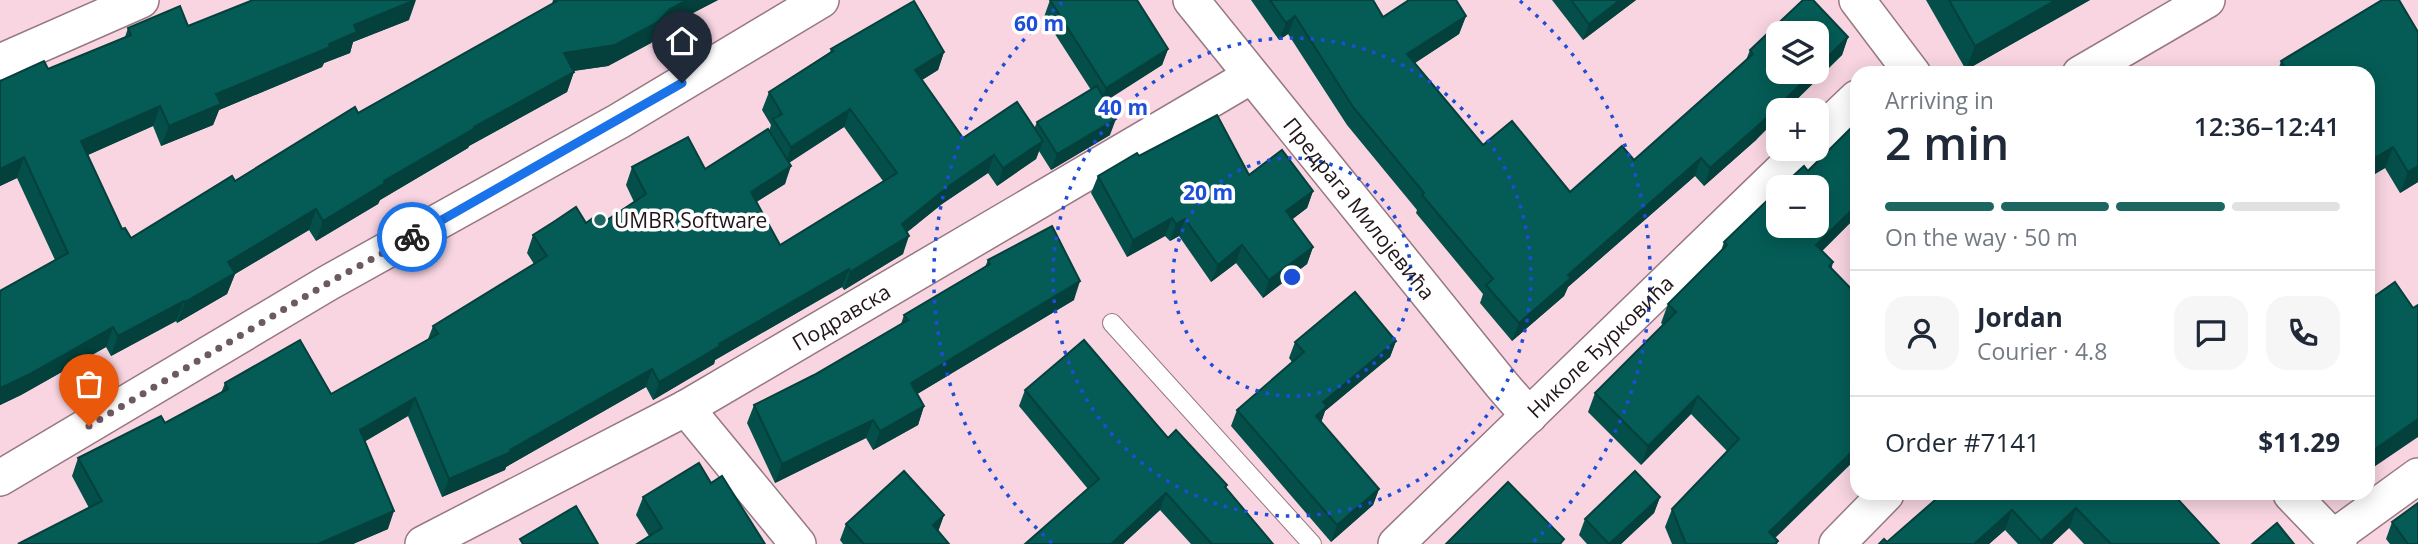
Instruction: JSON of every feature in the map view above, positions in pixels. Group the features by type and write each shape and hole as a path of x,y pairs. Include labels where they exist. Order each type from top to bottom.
{"street":[{"path":"0,62 141,0"},
{"path":"0,478 328,283 619,121 821,0"},
{"name":"Предрага Милојевића","path":"1191,0 1530,416"},
{"path":"1857,0 1897,66"},
{"path":"2094,66 2207,0"},
{"name":"Подравска","path":"426,543 686,408 1251,76"},
{"path":"1829,125 1850,105"},
{"name":"Николе Ђурковића","path":"1396,544 1792,161"},
{"path":"686,408 798,544"},
{"path":"2297,500 2337,541 2418,476"},
{"path":"1837,544 1880,500"}],"lane":[{"path":"1112,323 1312,544"}],"building":[{"path":"253,0 415,0 354,25 357,32 329,44 330,47 216,94 221,104 169,126 160,106 81,141 122,229 125,228 131,238 232,176 235,181 355,107 358,113 559,0 687,0 670,9 658,22 615,45 564,53 574,72 474,127 323,221 316,209 228,262 235,273 185,302 118,336 113,327 0,388 0,291 68,253 24,157 0,169 0,81 44,61 48,69 131,35 128,28 180,6 188,26"},
{"path":"1050,0 1137,0 1168,49 1106,88"},
{"path":"1270,0 1373,0 1383,17 1409,0 1456,0 1466,16 1407,54 1483,145 1512,121 1570,192 1622,146 1634,160 1753,54 1750,50 1766,35 1766,84 1801,84 1786,98 1766,98 1766,118 1762,122 1710,168 1701,158 1568,275 1571,278 1519,323 1486,285 1493,279 1353,107 1295,16 1286,23"},
{"path":"1571,0 1620,0 1589,24"},
{"path":"1803,0 1813,0 1848,37 1829,55 1829,21 1781,21"},
{"path":"1949,0 2056,0 1975,46"},
{"path":"2382,0 2399,0 2418,32 2418,166 2408,172 2393,147 2375,158 2375,66 2284,66 2281,61"},
{"path":"914,1 944,52 915,70 963,138 1017,102 1043,141 1003,168 994,155 949,186 902,224 909,236 850,272 849,269 659,382 652,369 510,450 511,452 449,479 415,398 360,430 394,511 318,544 18,544 102,501 78,458 161,416 165,423 228,389 225,383 300,340 331,394 438,334 433,326 547,256 533,235 576,207 586,223 593,218 598,226 646,194 632,167 688,137 705,169 768,129 791,166 751,192 780,245 897,173 850,109 791,147 773,119 782,114 769,92 833,51 831,49"},
{"path":"1097,86 1116,119 1057,154 1037,122"},
{"path":"1217,115 1249,175 1282,150 1313,191 1286,211 1313,247 1269,280 1242,245 1218,265 1185,219 1176,224 1172,218 1133,240 1098,176 1137,153 1139,156"},
{"path":"1850,129 1850,212 1829,232 1829,175 1794,175 1804,166 1808,171 1818,161 1829,161 1829,150"},
{"path":"1766,202 1766,238 1823,238 1816,245 1833,262 1829,266 1850,288 1850,454 1769,532 1778,541 1775,544 1686,544 1672,509 1739,439 1698,396 1648,446 1595,393 1676,312 1668,304 1727,245 1724,242"},
{"path":"1052,226 1080,281 911,383 924,406 880,431 873,420 782,464 754,405 814,375 908,320 904,315 990,264 988,260"},
{"path":"2395,282 2413,308 2418,305 2418,419 2375,449 2375,296"},
{"path":"1355,292 1396,341 1323,402 1327,406 1316,416 1379,489 1337,525 1237,410 1304,352 1295,342"},
{"path":"1084,340 1168,438 1176,430 1227,485 1225,487 1273,544 1212,544 1166,493 1111,544 1025,544 1099,479 1025,390"},
{"path":"699,463 711,483 722,476 765,544 637,544 662,528 643,497"},
{"path":"904,471 944,515 933,525 949,544 864,544 846,524"},
{"path":"1635,471 1660,497 1609,544 1585,519"},
{"path":"1508,482 1564,539 1560,544 1446,544"},
{"path":"1935,500 2179,500 2219,544 2111,544 2076,508 2041,541 2012,510 1974,544 1879,544 1884,539 1887,542"},
{"path":"2418,503 2418,544 2408,544 2392,522"},
{"path":"576,506 598,544 523,544 520,539"},
{"path":"2277,523 2294,544 2252,544"}],"way so far":[{"path":"89,426 328,283 412,237"}],"place":[{"name":"UMBR Software","path":"600,220"}],"route":[{"path":"412,237 682,83"}]}
